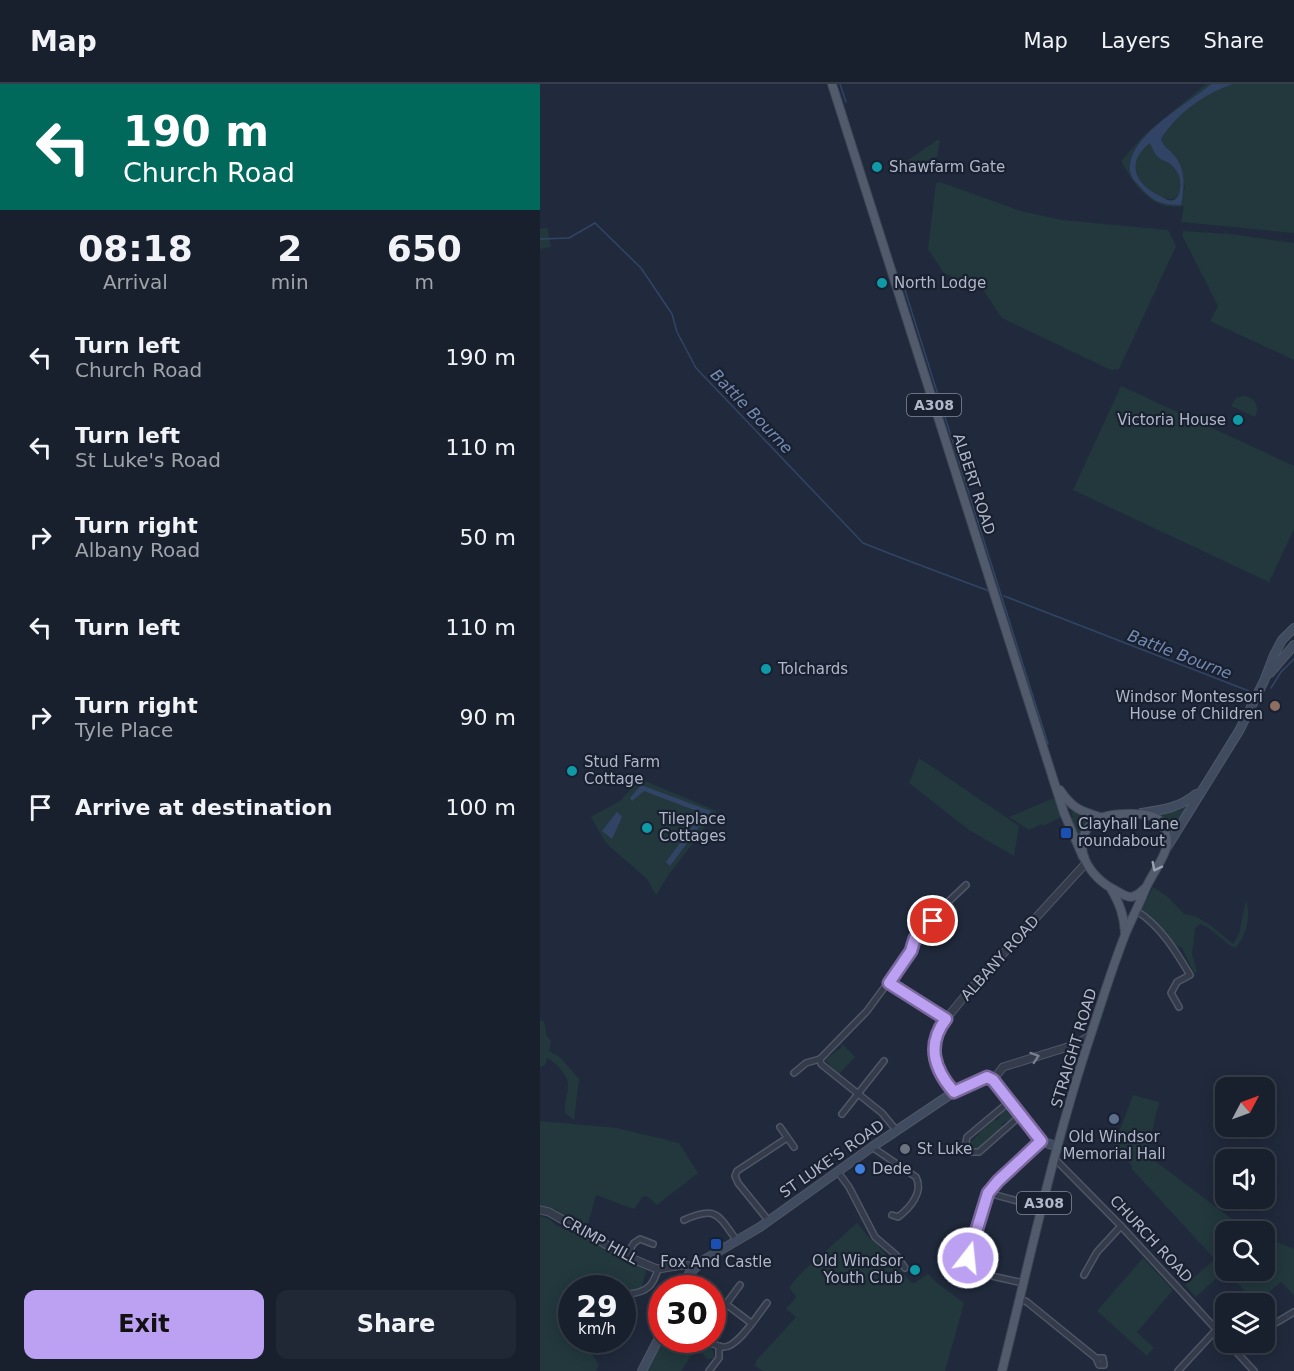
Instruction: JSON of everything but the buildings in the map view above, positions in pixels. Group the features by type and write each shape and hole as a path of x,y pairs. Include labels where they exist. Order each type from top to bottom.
{"main road":[{"name":"ALBERT ROAD","path":"832,84 1064,813 1084,860"},
{"path":"1167,847 1239,731 1278,648 1293,630"},
{"path":"1264,681 1294,645"},
{"name":"A308","path":"1056,785 1071,805 1085,813 1101,817 1137,814"},
{"path":"1137,814 1180,805 1201,790"},
{"path":"1137,814 1155,818 1161,823 1166,832 1167,847"},
{"path":"1084,860 1083,837 1095,820 1101,817"},
{"name":"A308","path":"1137,911 1146,887 1167,847"},
{"name":"A308","path":"1084,860 1095,875 1110,888 1119,902 1124,917 1125,934"},
{"path":"1110,888 1130,897 1137,895 1146,887"},
{"name":"STRAIGHT ROAD","path":"1002,1371 1058,1147 1090,1036 1125,934 1137,911"},
{"path":"990,1079 1041,1141 1058,1147"},
{"name":"ST LUKE'S ROAD","path":"696,1267 954,1092 990,1079"},
{"path":"688,1275 696,1267"},
{"path":"642,1371 651,1353"}],"street":[{"name":"ALBANY ROAD","path":"954,1092 938,1068 935,1053 937,1030 1084,860"},
{"path":"947,903 966,885"},
{"path":"940,902 947,903 953,911 950,922 940,925 933,921 930,912 933,907 940,902"},
{"path":"1137,911 1151,920 1166,938 1190,975 1177,982 1171,993 1179,1007"},
{"path":"794,1073 806,1064 820,1059 867,1011 911,951 915,938 933,921"},
{"path":"889,983 946,1019"},
{"name":"ST LUKE'S ROAD","path":"990,1079 1003,1067 1074,1045 1090,1036"},
{"path":"820,1059 822,1064 882,1113 896,1130"},
{"path":"842,1114 884,1061"},
{"path":"1009,1102 967,1137 965,1148 969,1152 979,1152 1020,1116"},
{"path":"780,1127 794,1147"},
{"path":"768,1220 738,1183 735,1176 737,1171 787,1138"},
{"path":"1023,1284 974,1272 969,1265 968,1257 988,1193 1041,1141"},
{"path":"872,1147 916,1177 920,1184 920,1191 904,1213 898,1217 892,1215"},
{"name":"CHURCH ROAD","path":"1055,1159 1121,1226 1215,1329"},
{"path":"838,1172 849,1187 868,1227 875,1237 896,1256 904,1268"},
{"path":"988,1193 1029,1204"},
{"name":"CRIMP HILL","path":"540,1210 549,1212 627,1256 658,1269 683,1265 696,1267"},
{"path":"684,1220 707,1212 715,1214 737,1241"},
{"path":"1084,1275 1097,1252 1121,1226"},
{"path":"627,1256 633,1243 640,1239 653,1244"},
{"path":"636,1293 648,1290 652,1286 658,1269"},
{"path":"740,1285 726,1304 751,1323"},
{"path":"1020,1299 1027,1302 1096,1358"},
{"path":"726,1347 738,1341 767,1303"},
{"path":"1275,1323 1294,1312"},
{"path":"1178,1371 1215,1331"},
{"path":"709,1371 719,1358 719,1353"},
{"name":"CHURCH ROAD","path":"1238,1353 1254,1371"}],"green space":[{"path":"1206,84 1211,84 1170,114 1141,140 1133,154 1130,168 1136,182 1149,196 1180,205 1185,187 1173,155 1165,148 1161,139 1174,122 1202,97 1223,87 1233,84 1294,84 1294,233 1181,222 1184,206 1173,207 1154,201 1139,188 1126,170 1121,161 1145,134"},
{"path":"937,140 940,141 934,172 907,161"},
{"path":"1150,142 1160,159 1172,165 1178,173 1180,192 1175,198 1166,199 1155,194 1145,186 1138,175 1135,163 1140,151"},
{"path":"940,182 1021,211 1062,220 1168,230 1176,246 1119,369 1111,370 1002,318 984,291 944,273 928,249 936,183"},
{"path":"547,228 551,247 540,249 540,229"},
{"path":"1183,231 1230,234 1294,243 1294,360 1210,321 1218,306 1183,237"},
{"path":"1121,386 1294,466 1294,529 1269,582 1073,490"},
{"path":"1244,396 1255,403 1257,409 1255,417 1231,406 1236,398"},
{"path":"919,758 1019,826 1014,856 969,830 909,783"},
{"path":"640,779 717,811 656,895 647,879 606,843 591,817 620,801"},
{"path":"1054,798 1061,817 1043,826 1042,824 1029,830 1009,817"},
{"path":"1185,807 1186,810 1171,835 1169,832 1174,823 1169,830 1159,814 1181,810"},
{"path":"1073,809 1093,818 1081,838 1078,834 1076,835 1070,818 1073,817 1071,812"},
{"path":"1153,887 1169,898 1184,914 1204,921 1233,944 1239,934 1246,900 1247,925 1239,943 1235,948 1200,924 1195,928 1192,954 1197,972 1194,973 1182,948 1170,942 1156,922 1142,909"},
{"path":"941,903 948,908 951,915 945,919 934,908"},
{"path":"540,1020 544,1022 547,1036 551,1041 549,1051 560,1057 579,1079 574,1120 565,1113 568,1084 565,1075 555,1063 547,1058 545,1065 540,1067"},
{"path":"839,1041 855,1057 840,1073 841,1077 826,1061 825,1056 828,1057 842,1047"},
{"path":"1133,1095 1159,1102 1147,1152 1144,1155 1215,1206 1215,1209 1219,1209 1235,1221 1215,1221 1215,1256 1213,1257 1131,1168 1132,1166 1114,1145"},
{"path":"1006,1108 1011,1109 1015,1115 1011,1122 1005,1121 1001,1125 1004,1128 978,1150 970,1150 970,1143 994,1118 995,1121 999,1119"},
{"path":"540,1121 617,1128 679,1143 698,1173 657,1205 648,1197 643,1196 634,1209 596,1195 587,1227 558,1214 557,1210 540,1206"},
{"path":"540,1216 549,1219 557,1226 600,1244 646,1270 641,1290 636,1291 636,1275 558,1275 558,1353 591,1353 599,1365 596,1371 540,1371"},
{"path":"857,1223 871,1240 874,1238 880,1248 911,1282 914,1283 928,1274 964,1303 945,1371 763,1371 755,1366 757,1360 796,1317 786,1309 796,1297 789,1287 802,1272"},
{"path":"1275,1241 1294,1249 1294,1295 1281,1282 1268,1293 1247,1293 1235,1281 1275,1281"},
{"path":"1143,1258 1173,1290 1137,1332 1154,1348 1147,1356 1097,1311"},
{"path":"1215,1260 1215,1279 1196,1297 1185,1285"},
{"path":"655,1353 695,1353 681,1371 645,1371"},
{"path":"695,1353 713,1353 714,1358 707,1359 703,1354"}],"water":[{"path":"1211,84 1233,84 1211,93 1192,106 1175,121 1161,139 1180,165 1184,185 1181,205 1158,202 1144,192 1132,177 1130,163 1135,150 1158,124","holes":["1150,143 1156,155 1172,165 1178,174 1180,190 1175,199 1168,200 1151,191 1139,179 1136,172 1138,158 1142,150"]},
{"path":"641,785 711,811 670,866 666,862 702,813 644,791 632,801 630,798"},
{"path":"617,812 622,817 612,839 602,831"}],"waterway":[{"path":"840,84 846,102"},
{"name":"Battle Bourne","path":"540,239 569,238 595,223 641,268 672,314 677,332 696,368 863,543 989,591"},
{"path":"904,287 1048,744"},
{"name":"Battle Bourne","path":"1004,596 1249,691"},
{"name":"Battle Bourne","path":"1271,688 1281,672 1294,659"}],"place":[{"name":"Shawfarm Gate","path":"877,167"},
{"name":"North Lodge","path":"882,283"},
{"name":"Victoria House","path":"1238,420"},
{"name":"Tolchards","path":"766,669"},
{"name":"Windsor Montessori House of Children","path":"1275,706"},
{"name":"Stud Farm Cottage","path":"572,771"},
{"name":"Tileplace Cottages","path":"647,828"},
{"name":"Clayhall Lane roundabout","path":"1066,833"},
{"name":"Old Windsor Memorial Hall","path":"1114,1119"},
{"name":"St Luke","path":"905,1149"},
{"name":"Dede","path":"860,1169"},
{"name":"Fox And Castle","path":"716,1244"},
{"name":"Old Windsor Youth Club","path":"915,1270"}],"route":[{"path":"933,921 915,938 911,951 889,983 946,1019 937,1030 935,1053 938,1068 954,1092 987,1077 993,1080 1041,1141 988,1193 968,1258"}]}
